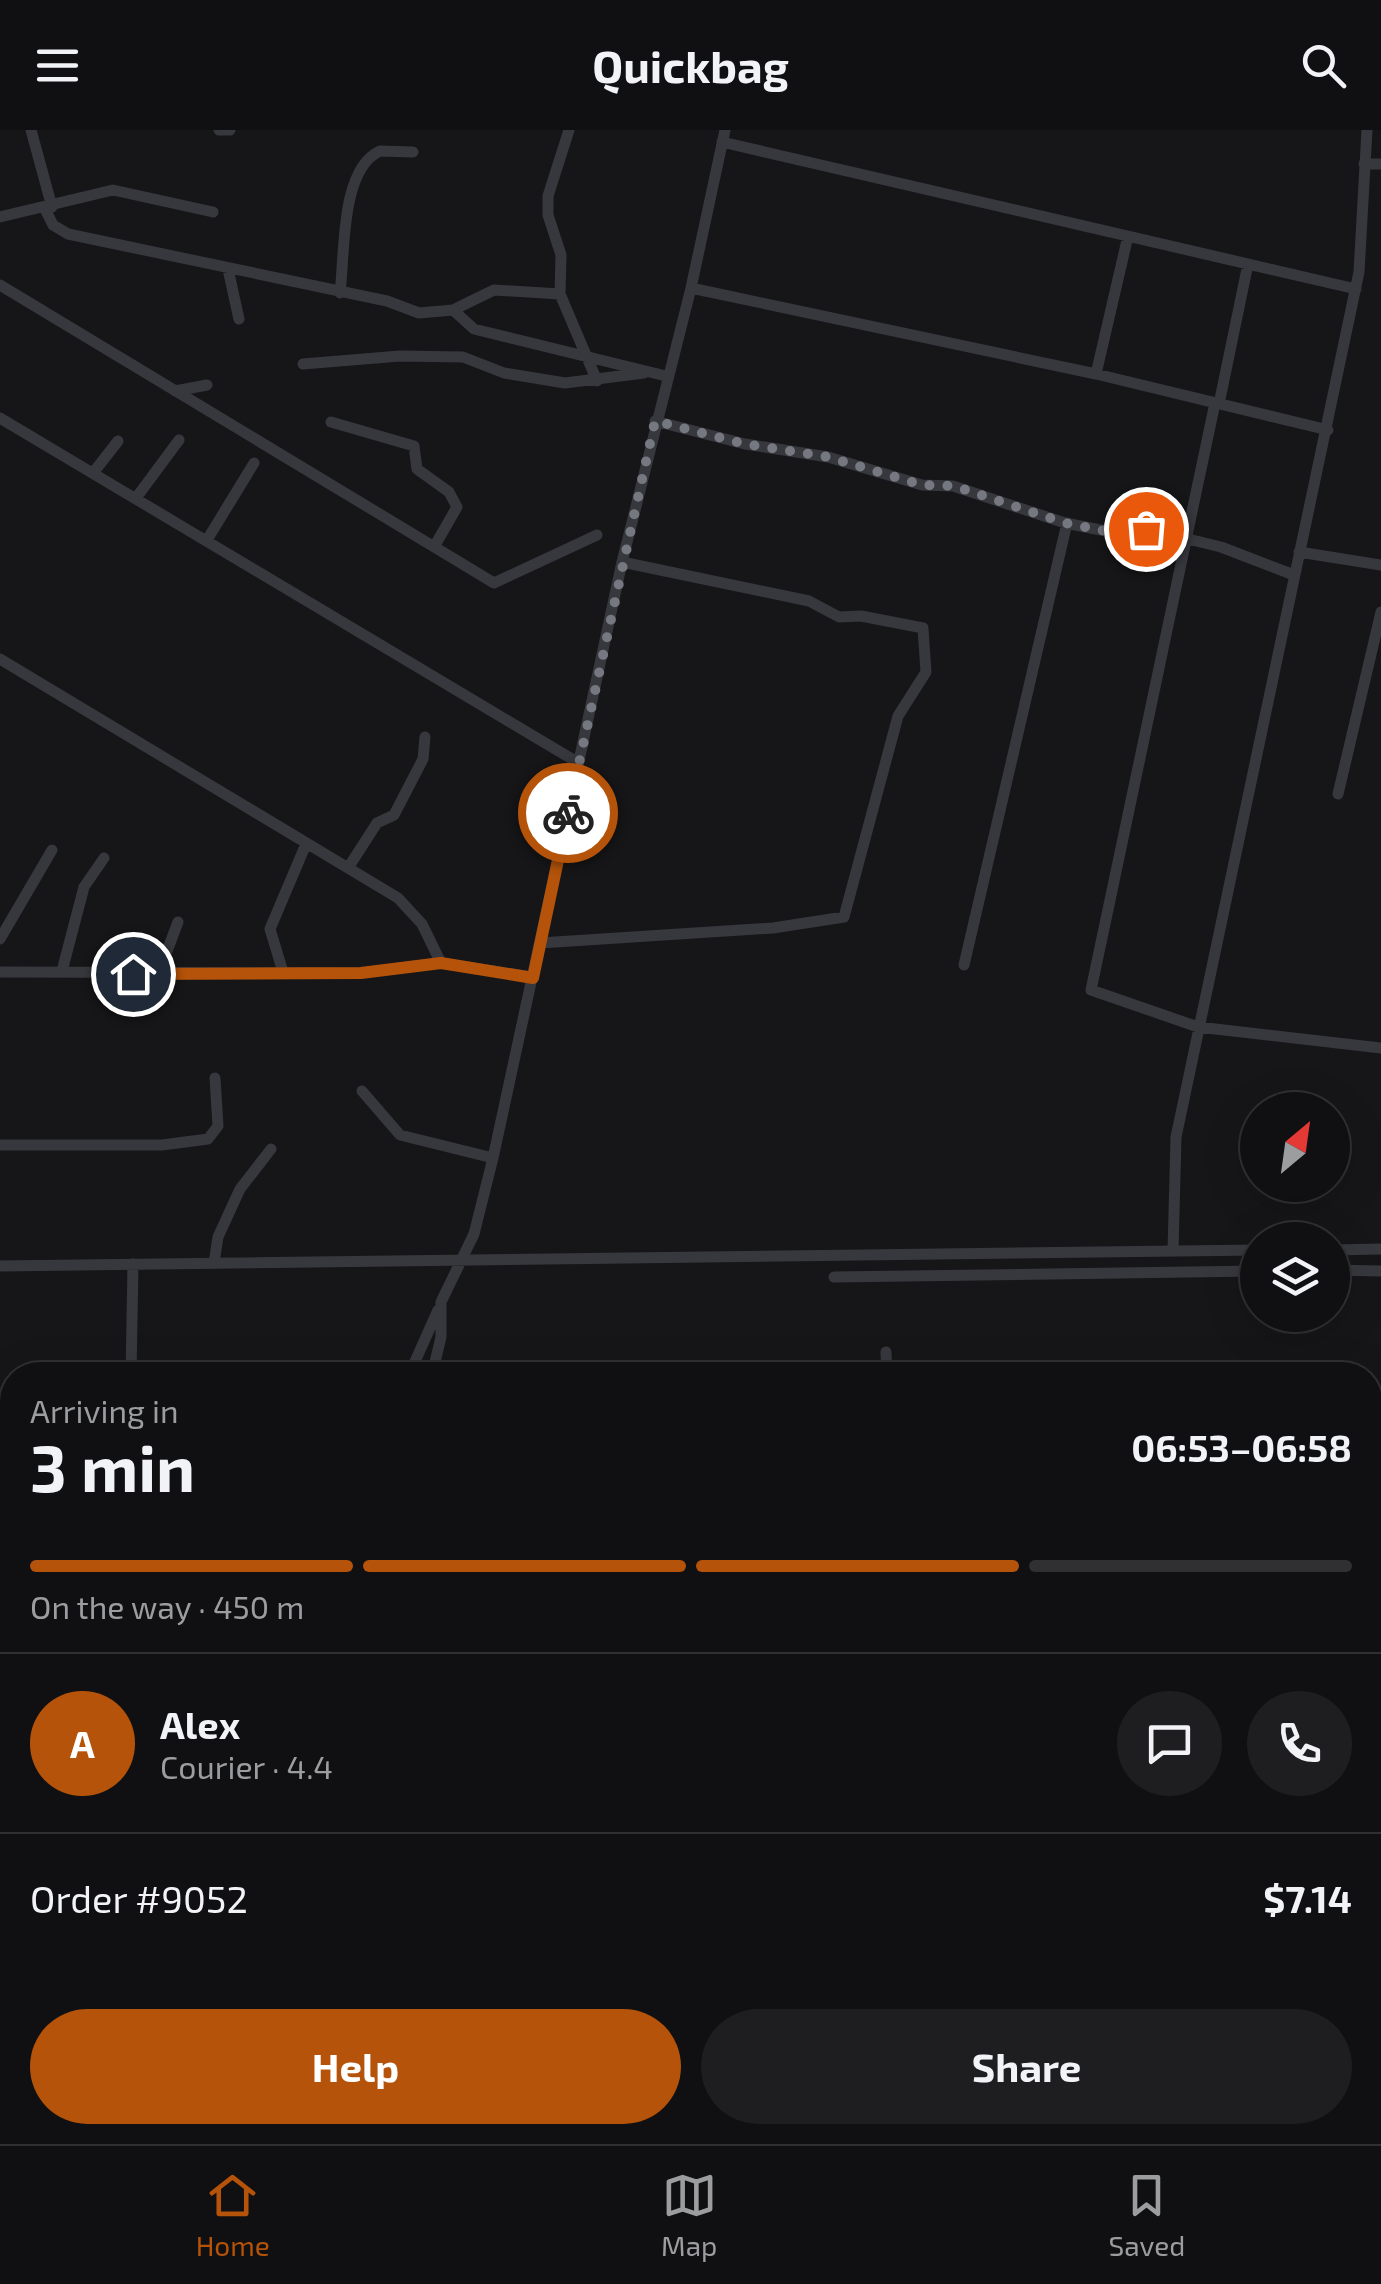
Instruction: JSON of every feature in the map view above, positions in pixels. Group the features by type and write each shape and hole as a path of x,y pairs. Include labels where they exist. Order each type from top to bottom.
{"street":[{"path":"31,130 54,225 68,234 387,301 419,313 453,310 494,290 560,294"},
{"path":"219,130 230,130"},
{"path":"568,130 548,196 548,215 561,255 560,294 597,381"},
{"path":"1173,1251 1176,1137 1356,289 1368,130"},
{"path":"415,1362 457,1262 474,1234 622,562 691,288 724,136 1356,289"},
{"path":"340,293 348,203 358,171 380,151 413,152"},
{"path":"1364,164 1381,164"},
{"path":"0,217 114,190 213,212"},
{"path":"1096,374 1128,236"},
{"path":"1248,264 1091,990 1198,1028 1381,1048"},
{"path":"228,269 239,319"},
{"path":"0,285 499,582 597,535"},
{"path":"691,288 1096,374 1328,430"},
{"path":"453,310 474,329 666,376"},
{"path":"303,364 400,356 463,357 528,378 597,381 648,372"},
{"path":"175,391 207,385"},
{"path":"0,418 578,762"},
{"path":"655,421 745,444 828,457 922,485 954,486 1067,523 1111,532 1146,529 1186,542 1221,547 1294,574"},
{"path":"331,422 414,446 417,469 449,492 457,506 434,546"},
{"path":"136,498 179,440"},
{"path":"94,473 118,441"},
{"path":"207,540 254,464"},
{"path":"964,965 1067,523"},
{"path":"1298,552 1381,565"},
{"path":"540,943 773,928 844,917 898,716 928,664 924,628 861,616 839,617 809,601 622,562"},
{"path":"1338,794 1381,612"},
{"path":"0,659 398,898 422,924 441,963"},
{"path":"348,868 377,823 394,815 423,759 425,737"},
{"path":"283,972 270,929 306,844"},
{"path":"0,939 52,850"},
{"path":"62,970 84,887 104,858"},
{"path":"158,974 178,922"},
{"path":"0,972 361,973 441,963 533,978"},
{"path":"0,1145 114,1146 208,1139 218,1126 215,1078"},
{"path":"362,1091 400,1135 493,1158"},
{"path":"214,1263 218,1237 240,1189 271,1149"},
{"path":"1350,1250 1381,1249"},
{"path":"0,1266 1240,1250"},
{"path":"131,1362 133,1264"},
{"path":"1350,1270 1381,1270"},
{"path":"834,1277 1240,1271"},
{"path":"434,1362 442,1302"},
{"path":"886,1352 886,1362"}],"way so far":[{"path":"568,813 655,421 745,444 828,457 922,485 954,486 1065,523 1111,532 1146,529"}],"route":[{"path":"133,974 361,973 441,963 533,978 568,813"}]}
